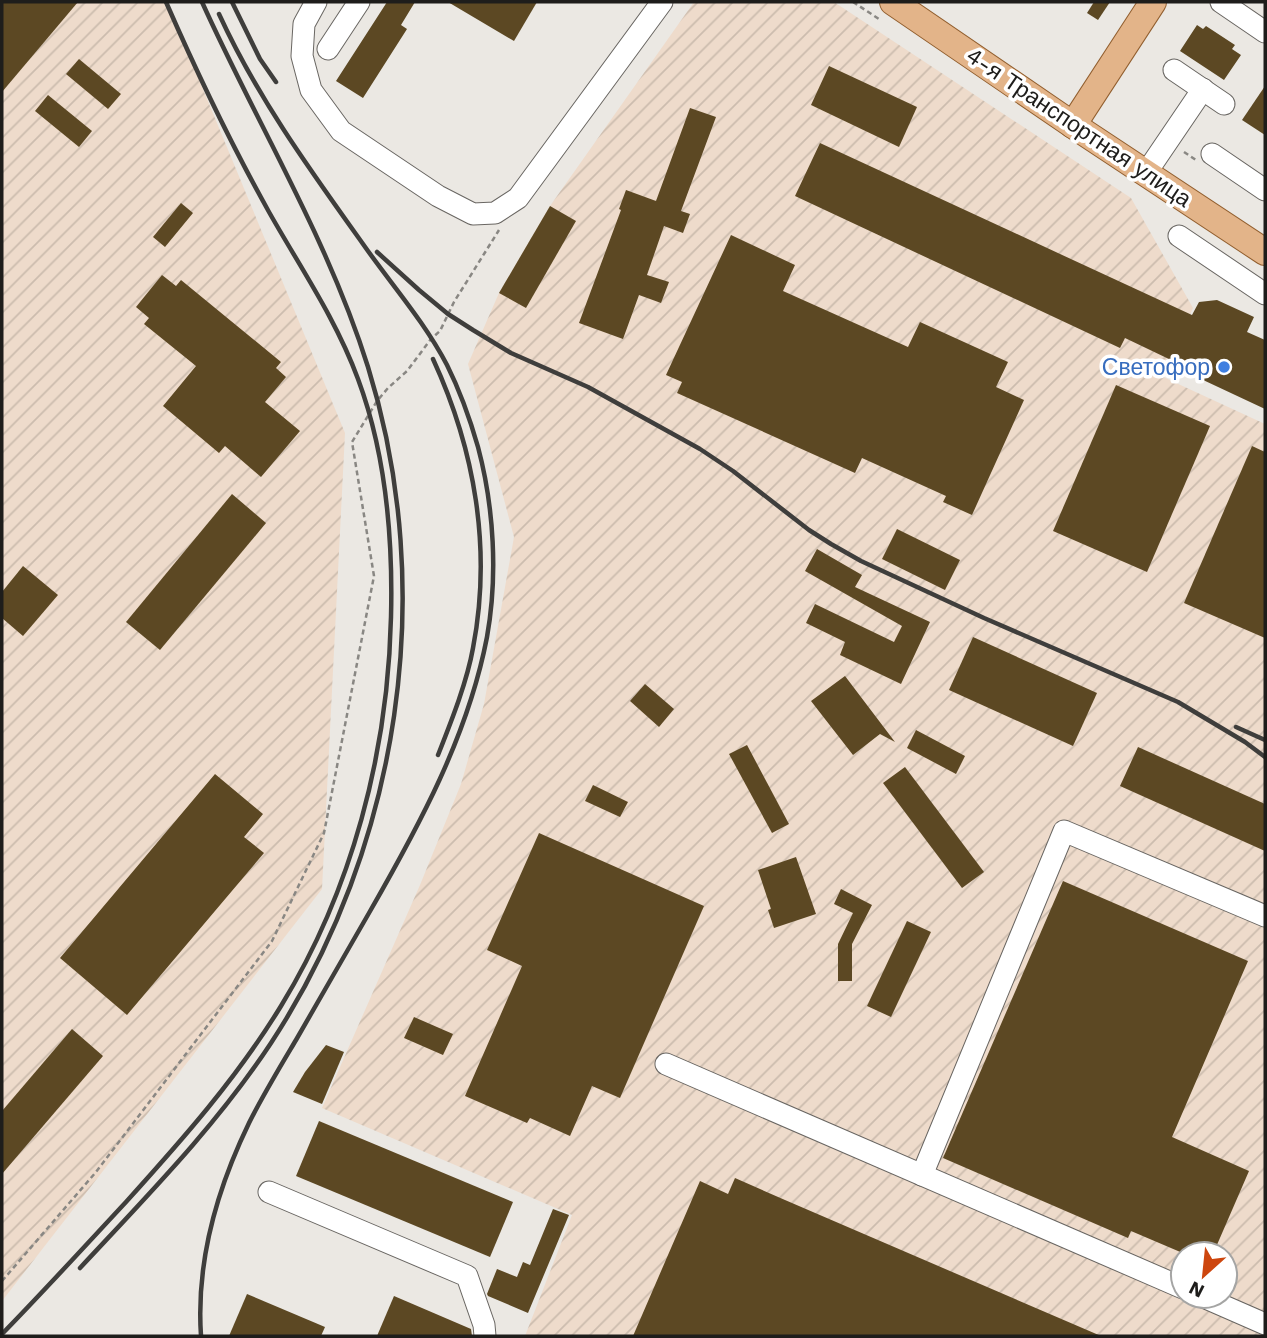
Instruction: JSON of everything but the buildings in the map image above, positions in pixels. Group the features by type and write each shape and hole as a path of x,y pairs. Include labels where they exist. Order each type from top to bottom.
{"main road":[{"name":"4-я Транспортная улица","path":"893,2 1265,252"},
{"path":"1073,125 1153,2"}],"street":[{"path":"316,2 304,24 302,56 311,90 341,131 438,196 473,214 495,213 518,198 662,2"},
{"path":"327,49 359,2"},
{"path":"1221,2 1265,32"},
{"path":"1174,70 1224,104"},
{"path":"1146,173 1203,89"},
{"path":"1212,155 1265,190"},
{"path":"1179,236 1265,294"},
{"path":"1223,266 1242,237"},
{"path":"922,1175 1064,831 1265,916"},
{"path":"666,1064 1169,1282"},
{"path":"269,1192 467,1276 484,1325 485,1336"},
{"path":"1233,1310 1265,1324"}],"path":[{"path":"2,1281 96,1172 272,941 324,833 374,576 352,442 383,395 440,331 454,302 518,198"}],"shaded area":[{"path":"2,2 167,2 345,433 322,889 2,1301"},
{"path":"694,2 834,2 1131,198 1193,308 1161,376 1265,424 1265,1336 525,1336 572,1215 322,1108 420,885 461,784 484,704 514,537 468,364 499,293 550,206"}],"railway":[{"path":"2,1334 188,1132 246,1058 281,1006 306,962 346,868 362,819 383,719 391,617 391,557 386,496 368,408 339,335 241,160 166,2"},
{"path":"80,1268 228,1103 271,1043 315,967 350,886 377,802 394,716 402,628 401,540 389,453 368,367 333,273 202,2"},
{"path":"232,2 260,59 276,82"},
{"path":"201,1336 200,1309 206,1254 218,1200 227,1174 260,1102 388,880 440,780 468,710 479,674 490,614 493,566 488,493 478,447 447,365 418,318 285,132 250,75 219,14"},
{"path":"377,252 448,314 511,353 588,387 700,449 831,544 861,561 984,618 1178,702 1265,757"},
{"path":"433,359 448,393 469,464 476,500 481,574 470,661 438,755"},
{"path":"1236,727 1265,740"}],"place":[{"name":"Светофор","path":"1224,367"}]}
